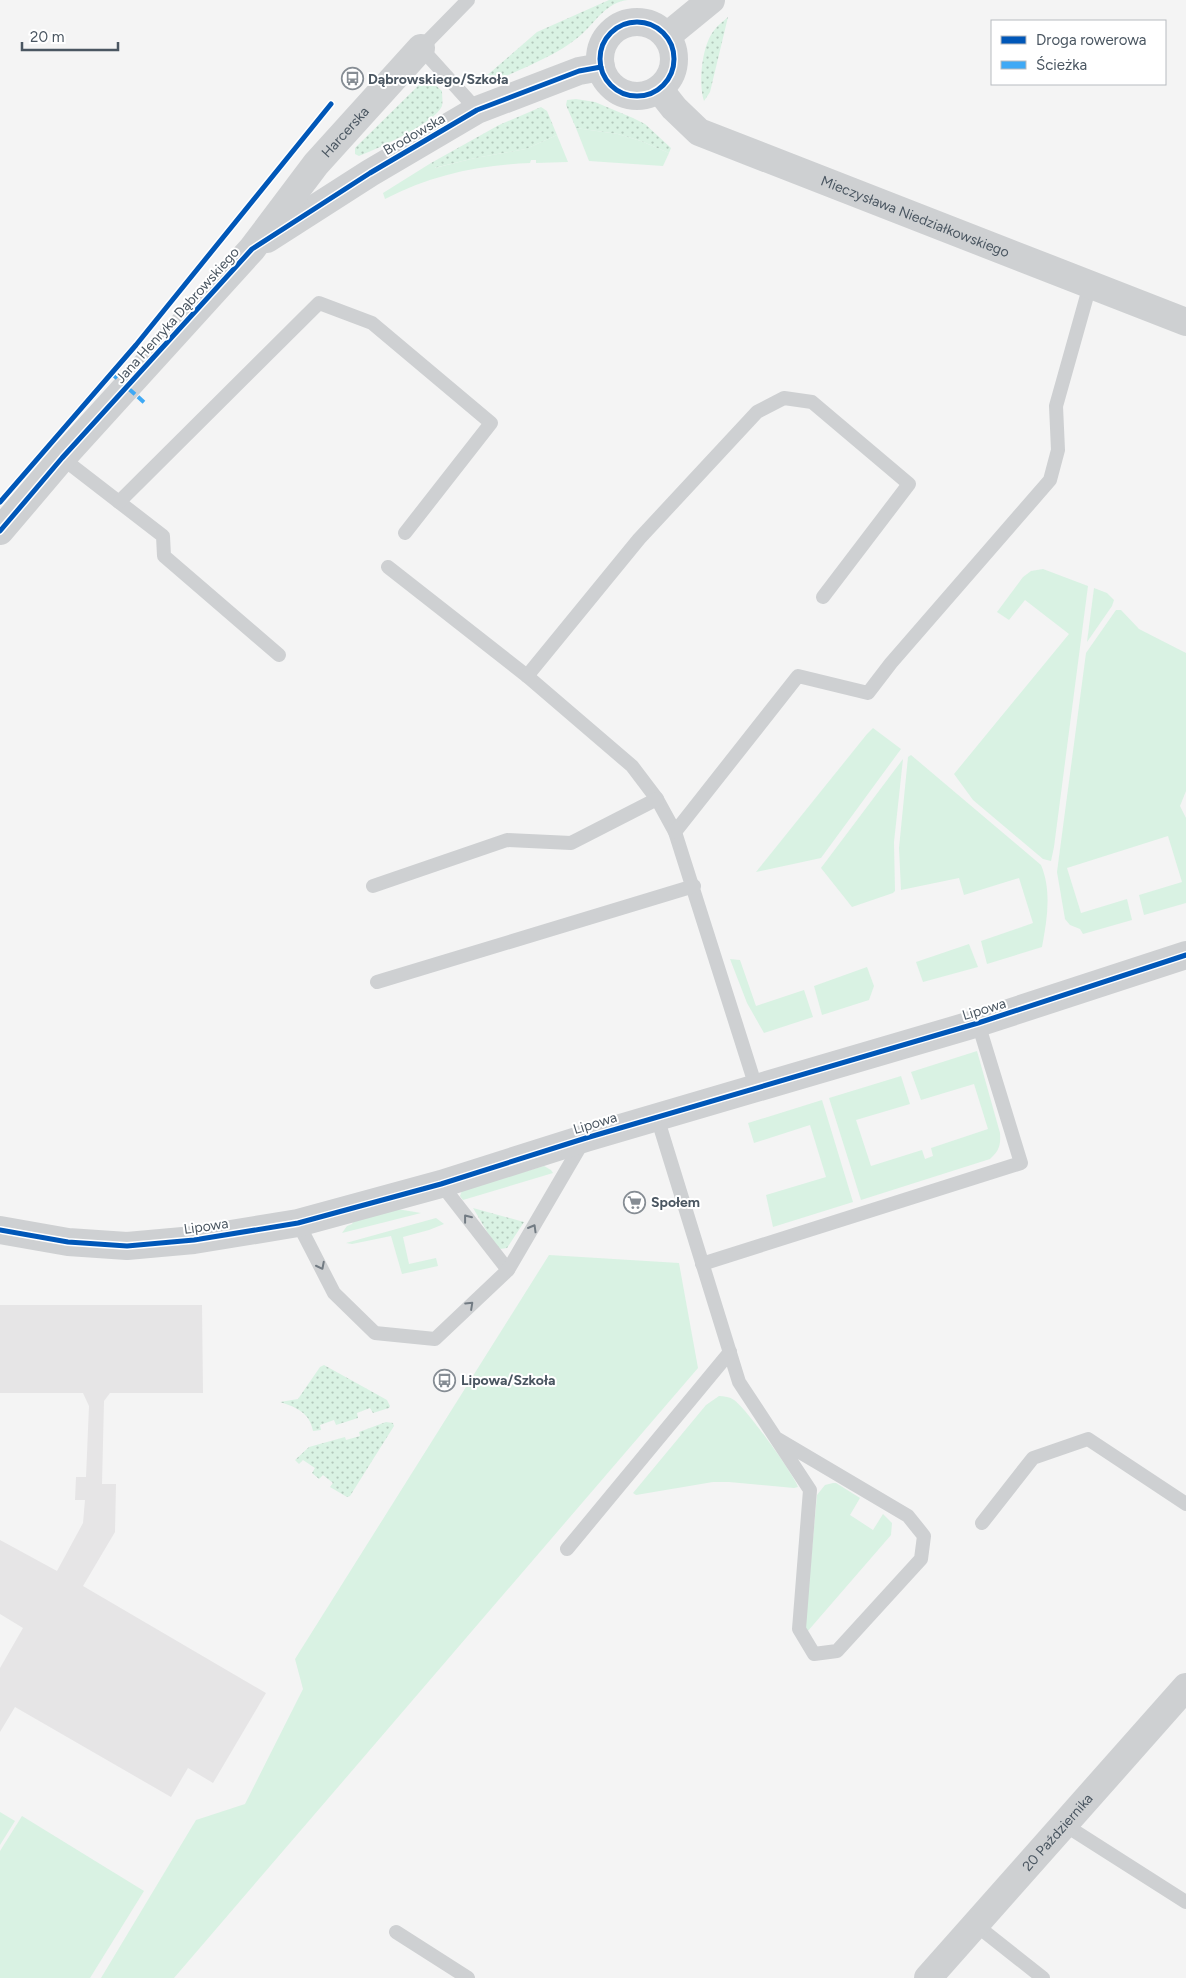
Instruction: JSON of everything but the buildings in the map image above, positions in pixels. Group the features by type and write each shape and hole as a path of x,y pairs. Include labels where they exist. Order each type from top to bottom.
{"street":[{"path":"667,36 711,0"},
{"path":"632,21 652,24 667,36 675,54 671,74 659,89 642,96 624,94 610,83 601,67 602,46 614,30 632,21"},
{"name":"Harcerska","path":"252,249 316,164 421,48"},
{"name":"Brodowska","path":"252,249 370,173 477,110 579,71 601,67"},
{"name":"Mieczysława Niedziałkowskiego","path":"659,89 674,108 699,132 1186,322"},
{"name":"Jana Henryka Dąbrowskiego","path":"0,531 62,458 252,249"},
{"name":"Lipowa","path":"0,1230 68,1242 126,1246 194,1240 298,1223 441,1184 756,1087 978,1023 1186,955"},
{"name":"20 Października","path":"928,1978 1186,1687"}],"lane":[{"name":"Harcerska","path":"421,48 468,0"},
{"path":"421,48 477,110"},
{"path":"675,832 798,676 868,693 891,663 1050,480 1058,450 1056,406 1090,284"},
{"path":"119,502 319,303 372,323 490,423 405,533"},
{"path":"527,676 639,539 757,412 784,398 812,402 909,484 823,596"},
{"path":"62,458 163,536 164,556 279,656"},
{"path":"388,567 527,676 632,766 657,799 675,832 694,886 756,1087"},
{"path":"373,886 507,840 571,843 657,799"},
{"path":"377,982 694,886"},
{"path":"702,1264 1021,1163 978,1023"},
{"path":"657,1117 739,1382 810,1490 799,1630 814,1654 837,1651 920,1559 924,1536 908,1516 776,1438"},
{"path":"298,1223 334,1293 375,1333 435,1339 508,1270 586,1138"},
{"path":"441,1184 508,1270"},
{"path":"567,1549 730,1352"},
{"path":"982,1523 1033,1458 1088,1439 1186,1504"},
{"path":"1065,1825 1186,1902"},
{"path":"976,1925 1043,1978"},
{"path":"396,1932 468,1978"}],"shaded area":[{"path":"0,1305 202,1305 203,1393 110,1393 104,1401 102,1484 116,1484 115,1532 83,1586 266,1693 213,1783 188,1768 171,1797 15,1707 0,1732 0,1668 23,1628 0,1614 0,1540 57,1571 83,1523 85,1500 75,1500 76,1477 86,1477 89,1406 83,1393 0,1393"}],"green space":[{"path":"609,0 628,0 621,1 608,8 583,33 550,55 488,84 484,78 537,32"},
{"path":"728,17 710,92 704,101 701,73 704,52 711,34"},
{"path":"422,82 432,82 442,91 442,106 437,113 429,120 391,142 359,156 355,154 355,148"},
{"path":"576,99 595,102 645,124 671,148 669,153 618,134 576,128 566,105 567,100"},
{"path":"541,107 547,111 557,135 526,149 475,158 434,168 431,163 499,125"},
{"path":"576,128 618,134 669,153 663,166 589,161"},
{"path":"557,135 568,162 536,163 536,160 531,160 530,163 474,169 420,184 385,199 383,193 431,163 435,168 475,158 526,149"},
{"path":"1043,569 1088,586 1051,861 1043,859 973,800 954,774 1069,634 1025,600 1009,620 997,612 1023,577 1031,571"},
{"path":"1094,588 1107,593 1114,600 1112,606 1087,642"},
{"path":"1116,610 1121,610 1139,629 1186,653 1186,791 1180,806 1186,818 1186,903 1144,915 1139,895 1182,882 1168,836 1067,868 1081,913 1127,899 1132,920 1083,934 1080,929 1070,925 1065,919 1057,872 1086,653"},
{"path":"873,728 901,749 821,858 756,872 867,734"},
{"path":"911,755 1041,865 1047,895 1047,916 1042,947 987,964 981,941 1033,923 1019,878 964,895 959,878 901,890 899,848 908,757"},
{"path":"903,759 894,842 895,891 852,907 821,868"},
{"path":"969,944 978,967 923,982 916,962"},
{"path":"730,959 740,960 756,1006 804,990 813,1017 764,1033 747,1003"},
{"path":"867,967 874,986 869,1000 822,1015 814,986"},
{"path":"977,1051 1000,1133 1000,1144 996,1153 990,1159 861,1200 829,1098 901,1076 910,1104 856,1120 871,1166 922,1150 925,1159 933,1156 931,1148 988,1129 974,1084 921,1100 911,1072"},
{"path":"822,1100 853,1202 773,1227 766,1195 826,1177 810,1125 754,1143 748,1123"},
{"path":"544,1166 553,1173 463,1200 460,1196 462,1190"},
{"path":"473,1208 524,1222 507,1248 500,1249 495,1245"},
{"path":"397,1209 421,1213 342,1233 353,1222"},
{"path":"436,1218 444,1224 403,1237 409,1264 436,1258 438,1266 402,1274 391,1236 352,1244 346,1243"},
{"path":"549,1255 679,1263 698,1368 174,1978 101,1978 196,1820 245,1804 303,1689 295,1659"},
{"path":"324,1365 387,1400 389,1408 373,1413 370,1408 357,1413 358,1418 336,1425 334,1420 320,1425 321,1430 313,1431 305,1415 291,1406 280,1402 298,1399 320,1367"},
{"path":"719,1396 732,1399 740,1405 779,1455 798,1487 713,1482 636,1495 633,1493 706,1405"},
{"path":"386,1422 393,1423 394,1426 350,1496 347,1497 330,1487 333,1483 323,1475 319,1479 312,1473 315,1468 303,1460 299,1464 295,1460 309,1447 345,1437 346,1440 360,1436 359,1432"},
{"path":"833,1483 860,1498 850,1515 873,1530 883,1514 892,1523 891,1535 807,1632 805,1624 817,1495 825,1485"},
{"path":"0,1812 15,1821 0,1845"},
{"path":"22,1816 144,1891 90,1978 0,1978 0,1851"}],"marked path":[{"path":"111,373 146,404"}],"cycle path":[{"path":"637,22 651,25 663,33 671,45 674,59 671,73 663,85 651,93 637,96 623,93 611,85 603,73 600,59 603,45 611,33 623,25 637,22"},
{"path":"0,531 62,458 252,249 370,173 477,110 579,71 601,67"},
{"path":"0,502 136,345 331,104"},
{"path":"0,1230 68,1242 127,1246 194,1240 298,1223 441,1184 586,1138 978,1023 1186,955"}],"place":[{"name":"Dąbrowskiego/Szkoła","path":"352,79"},
{"name":"Społem","path":"635,1202"},
{"name":"Lipowa/Szkoła","path":"445,1380"}]}
